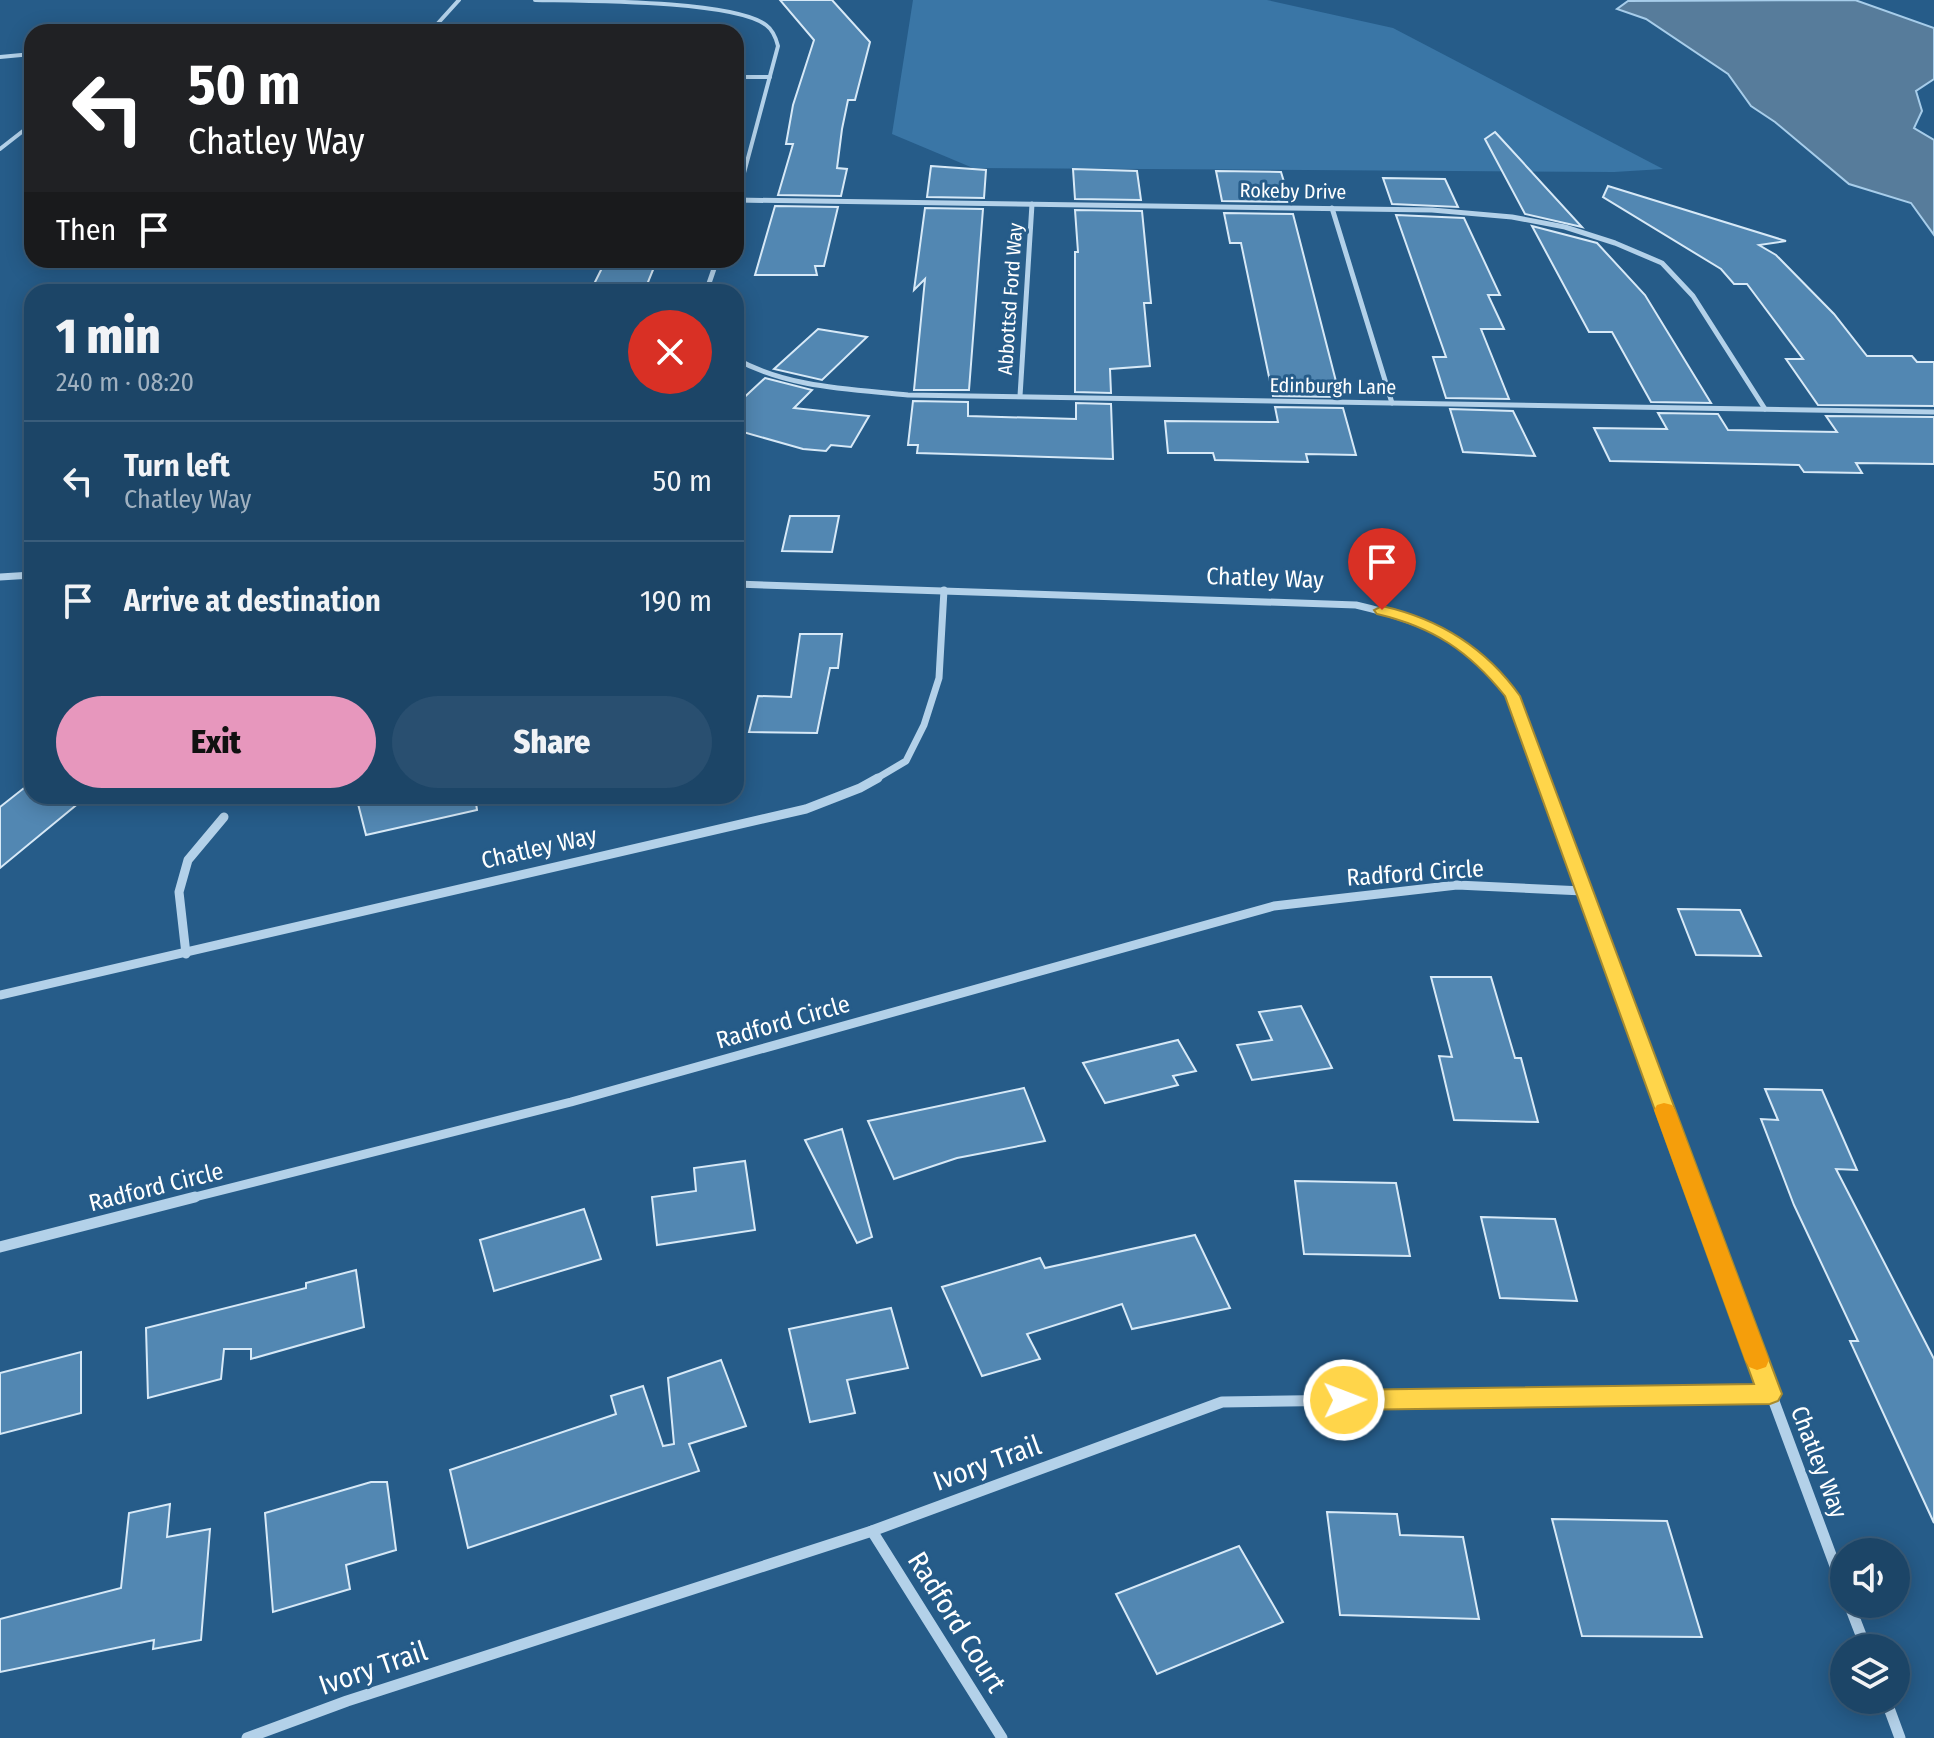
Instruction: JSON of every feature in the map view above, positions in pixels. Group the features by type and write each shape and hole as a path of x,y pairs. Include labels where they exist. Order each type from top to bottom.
{"street":[{"path":"437,24 459,0"},
{"path":"535,0 672,2 719,8 760,20 775,32 778,46 744,172"},
{"path":"0,57 24,55"},
{"path":"744,77 770,77"},
{"path":"0,149 24,130"},
{"name":"Rokeby Drive","path":"744,201 1432,210 1510,216 1564,225 1618,242 1666,266 1688,290 1765,409"},
{"name":"Abbottsd Ford Way","path":"1020,396 1032,204"},
{"path":"1332,208 1392,403"},
{"name":"Edinburgh Lane","path":"744,364 797,381 908,395 1934,412"},
{"path":"0,577 24,576"},
{"name":"Chatley Way","path":"744,584 1356,605 1408,616 1454,639 1487,663 1512,696 1830,1553"},
{"name":"Chatley Way","path":"0,995 806,809 860,788 906,761 924,725 939,678 944,590"},
{"path":"186,954 179,892 188,860 224,817"},
{"name":"Radford Circle","path":"0,1247 571,1102 1274,906 1457,885 1583,891"},
{"name":"Ivory Trail","path":"247,1738 362,1696 872,1531 1222,1402 1770,1394"},
{"name":"Radford Court","path":"872,1531 1002,1738"},
{"path":"1891,1714 1900,1738"}],"shaded area":[{"path":"913,0 1267,0 1393,28 1663,169 1614,172 973,168 892,134"},
{"path":"1855,0 1934,28 1934,79 1916,91 1922,111 1914,128 1934,140 1934,235 1911,203 1849,184 1775,122 1751,106 1728,74 1646,19 1617,9 1628,1"}],"building":[{"path":"780,0 832,0 870,42 855,100 848,100 842,129 837,168 847,169 841,196 778,195 793,144 786,144 793,105 814,40"},
{"path":"1495,132 1582,227 1525,214 1485,139"},
{"path":"931,166 986,170 984,198 927,197"},
{"path":"1073,169 1137,171 1141,200 1075,199"},
{"path":"1216,171 1281,172 1290,202 1222,201"},
{"path":"1383,178 1445,179 1458,207 1392,204"},
{"path":"1608,186 1786,241 1759,245 1776,255 1834,314 1867,356 1912,356 1917,362 1934,362 1934,406 1818,405 1786,359 1803,359 1747,284 1734,284 1721,269 1603,197"},
{"path":"775,206 838,207 824,266 815,266 817,275 755,275"},
{"path":"925,208 983,209 969,390 914,390 925,279 914,290"},
{"path":"1075,210 1142,211 1151,303 1144,303 1150,366 1110,369 1111,393 1075,392 1075,252 1078,252"},
{"path":"1224,213 1293,214 1340,397 1273,396 1241,243 1230,243"},
{"path":"1396,215 1464,218 1500,295 1488,295 1504,329 1481,329 1509,399 1446,398 1433,357 1446,357"},
{"path":"1532,226 1597,243 1645,295 1711,403 1651,402 1612,332 1589,332"},
{"path":"602,268 654,268 647,284 594,284"},
{"path":"818,329 867,337 822,380 774,369"},
{"path":"765,378 812,390 794,408 869,416 851,447 831,445 826,451 803,449 744,432 744,398"},
{"path":"913,401 968,402 968,416 1076,419 1076,403 1111,404 1113,459 917,453 918,445 908,445"},
{"path":"1275,407 1343,408 1356,455 1306,454 1308,462 1215,460 1213,453 1168,453 1165,421 1278,422"},
{"path":"1450,409 1513,411 1535,456 1463,452"},
{"path":"1658,413 1718,414 1728,430 1837,432 1826,416 1934,417 1934,464 1856,463 1862,473 1804,472 1799,465 1610,461 1594,428 1667,429"},
{"path":"790,516 839,516 832,552 782,551"},
{"path":"800,634 842,634 838,668 830,668 817,733 749,732 758,696 791,697"},
{"path":"24,788 24,804 78,804 0,868 0,807"},
{"path":"358,804 476,804 477,810 366,835"},
{"path":"1678,909 1740,910 1761,956 1696,955"},
{"path":"1431,977 1491,977 1515,1058 1521,1058 1538,1122 1454,1120 1439,1056 1452,1057"},
{"path":"1301,1006 1332,1068 1252,1080 1237,1045 1272,1040 1259,1012"},
{"path":"1178,1040 1196,1071 1173,1076 1178,1085 1105,1103 1083,1063"},
{"path":"1024,1088 1045,1141 957,1158 894,1179 868,1121"},
{"path":"1765,1089 1822,1090 1857,1170 1836,1169 1934,1359 1934,1523 1850,1341 1858,1341 1794,1205 1761,1119 1778,1120"},
{"path":"842,1129 872,1237 857,1243 805,1140"},
{"path":"745,1161 755,1230 657,1245 652,1197 696,1191 694,1168"},
{"path":"1295,1181 1396,1183 1410,1256 1304,1254"},
{"path":"584,1209 601,1259 494,1291 480,1240"},
{"path":"1481,1217 1555,1219 1577,1301 1500,1298"},
{"path":"1195,1235 1230,1308 1132,1329 1122,1304 1027,1334 1040,1359 982,1376 942,1287 1040,1258 1045,1268"},
{"path":"356,1270 364,1327 251,1359 251,1349 224,1349 221,1379 148,1398 146,1328 306,1288 306,1283"},
{"path":"891,1308 908,1368 847,1380 855,1413 810,1422 789,1329"},
{"path":"81,1352 81,1413 0,1434 0,1373"},
{"path":"721,1360 746,1426 689,1444 699,1471 468,1548 450,1470 616,1414 611,1396 643,1386 663,1446 674,1444 668,1378"},
{"path":"371,1482 387,1482 396,1550 346,1565 350,1589 273,1612 265,1513"},
{"path":"170,1504 167,1537 210,1529 201,1640 153,1649 154,1640 0,1672 0,1619 121,1588 129,1513"},
{"path":"1327,1512 1397,1514 1400,1535 1463,1537 1479,1619 1340,1615"},
{"path":"1552,1519 1667,1521 1702,1637 1582,1636"},
{"path":"1239,1546 1283,1622 1157,1674 1116,1594"}],"slow traffic":[{"path":"1664,1110 1757,1360"}],"route":[{"path":"1344,1400 1770,1394 1512,696 1487,663 1454,639 1408,616 1382,610"}]}
